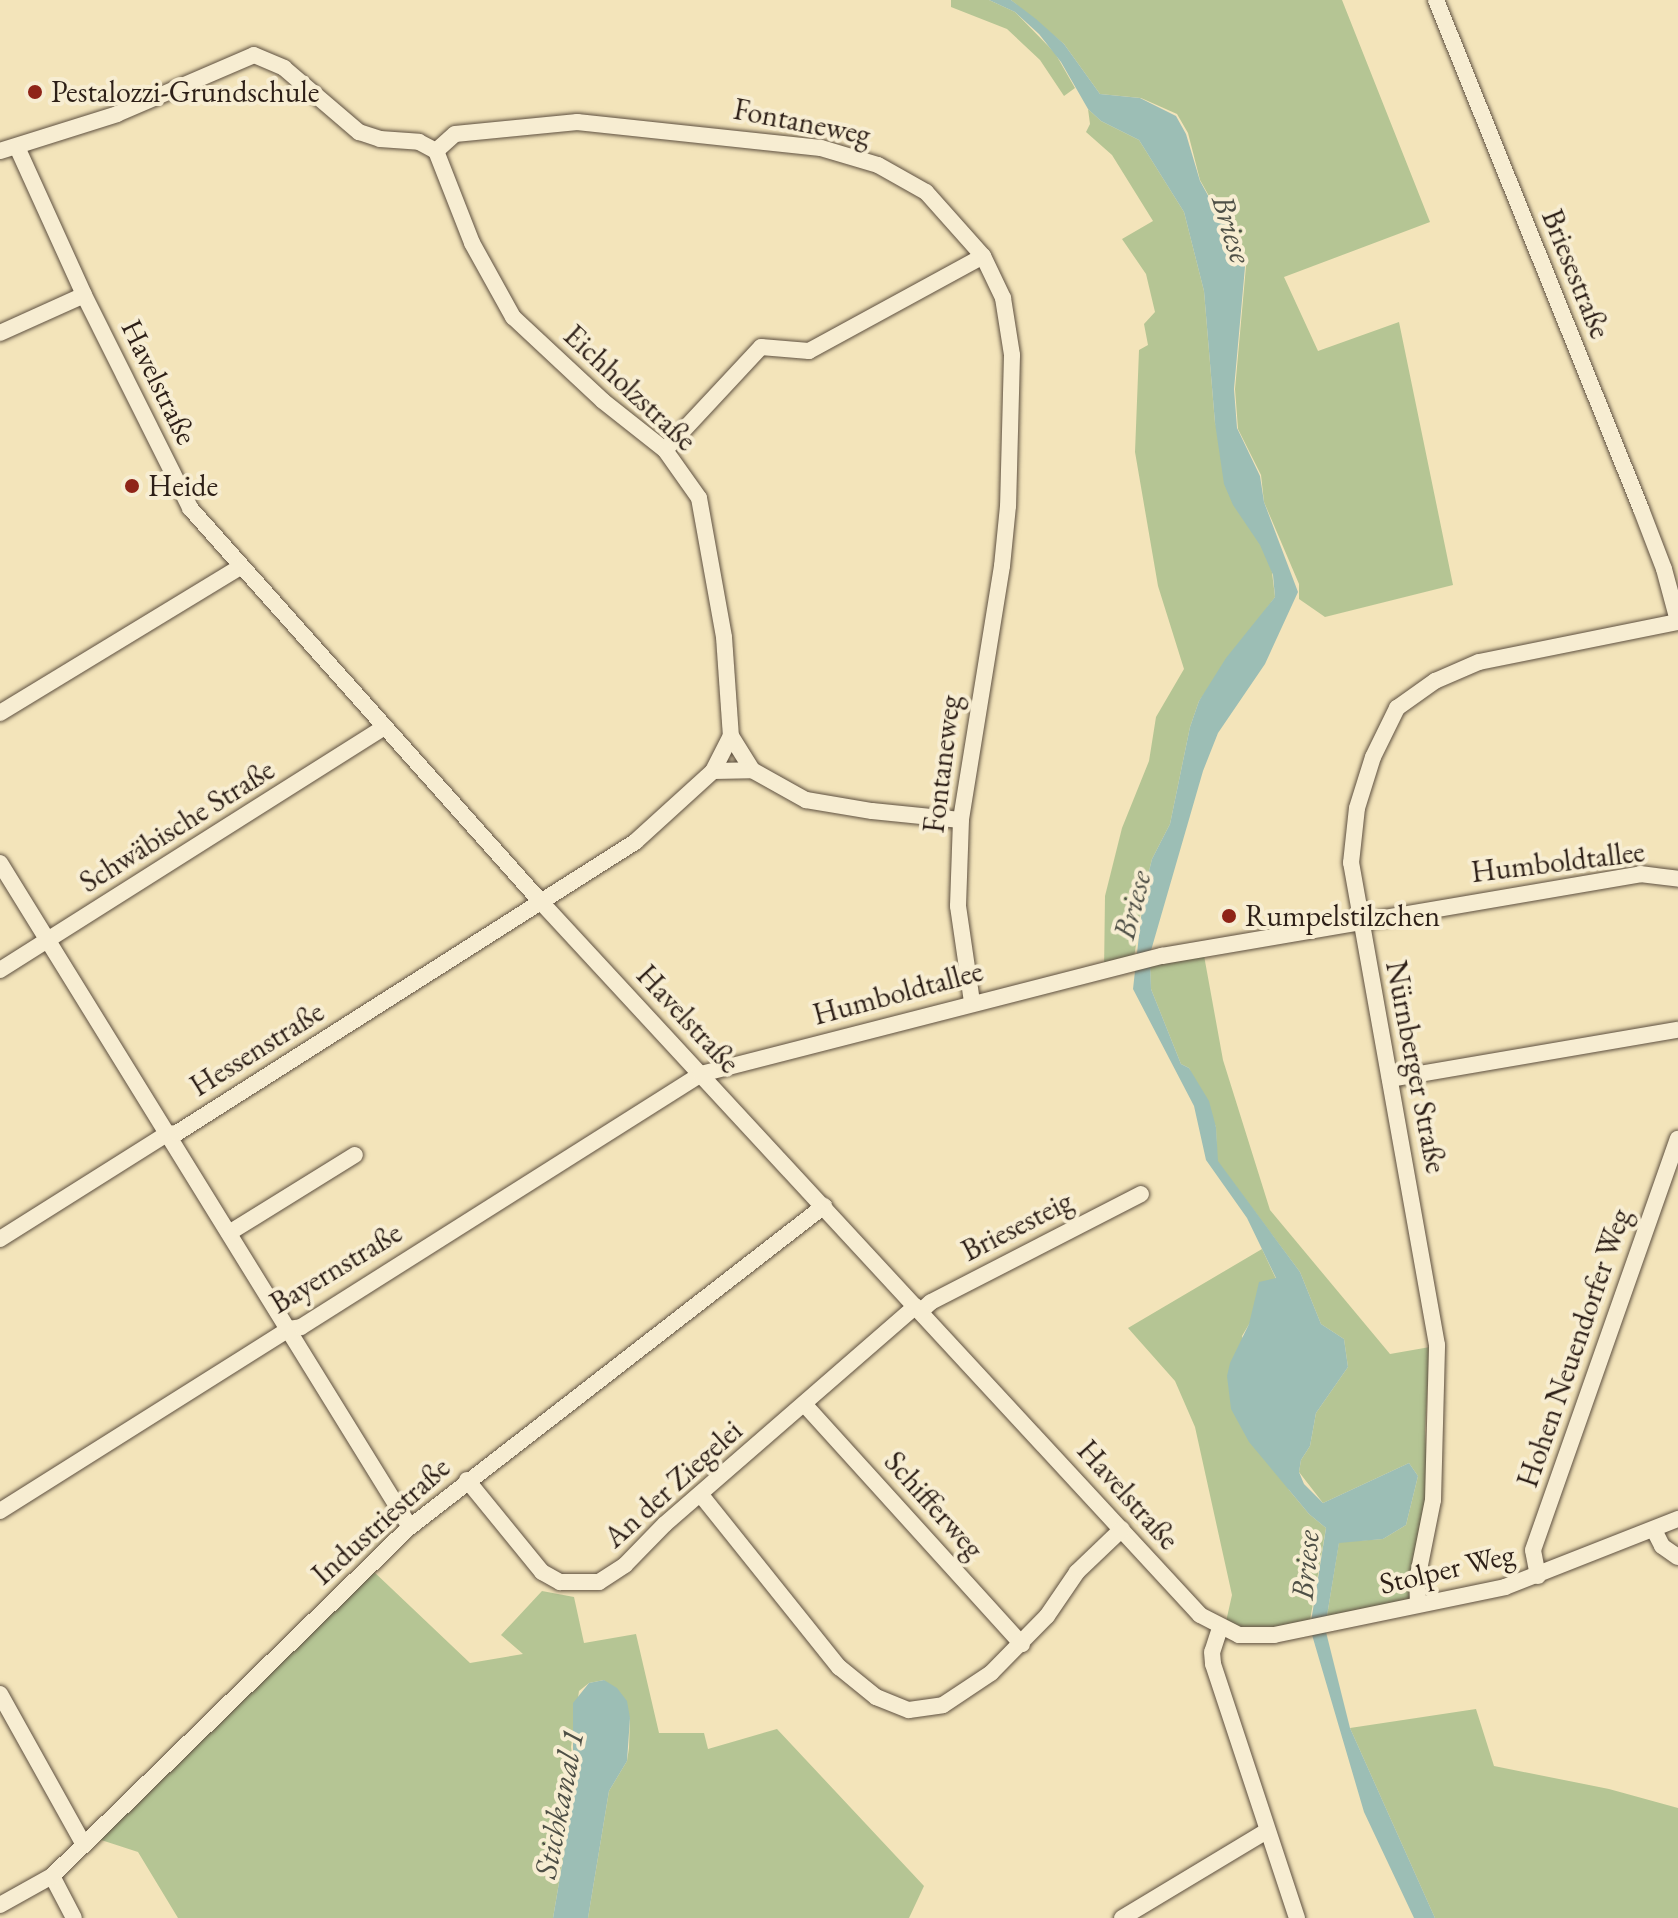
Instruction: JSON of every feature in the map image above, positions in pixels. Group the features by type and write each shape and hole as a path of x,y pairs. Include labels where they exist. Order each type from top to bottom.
{"street":[{"name":"Briesestraße","path":"1436,0 1664,569 1678,622"},
{"path":"0,151 117,114 254,55 284,68 359,132 380,139 419,142 436,151"},
{"name":"Fontaneweg","path":"436,151 455,134 577,122 708,133 831,150 878,165 926,192 945,209 983,256 1003,298 1012,355 1008,506 961,820 958,906 972,1002"},
{"name":"Havelstraße","path":"17,147 84,295 190,508 541,902 1200,1615 1220,1628"},
{"name":"Eichholzstraße","path":"436,151 472,243 513,317 603,401 665,450 699,498 724,637 731,736 752,770 806,800 872,811 961,820"},
{"path":"665,450 761,347 809,351 983,256"},
{"path":"0,333 84,295"},
{"path":"0,713 230,577 240,567"},
{"name":"Nürnberger Straße","path":"1418,1604 1417,1580 1433,1507 1435,1323 1351,863 1357,808 1373,757 1397,708 1435,681 1479,662 1678,622"},
{"name":"Schwäbische Straße","path":"0,970 384,727"},
{"path":"541,902 635,842 713,771 731,736"},
{"path":"713,771 752,770"},
{"path":"0,863 410,1527"},
{"name":"Humboldtallee","path":"701,1074 972,1002 1162,956 1640,874 1678,879"},
{"name":"Hessenstraße","path":"0,1239 167,1134 177,1133 541,902"},
{"path":"1390,1079 1678,1030"},
{"name":"Bayernstraße","path":"0,1511 289,1329 314,1319 701,1074"},
{"name":"Hohen Neuendorfer Weg","path":"1538,1576 1533,1550 1678,1139"},
{"path":"229,1233 355,1155"},
{"name":"Briesesteig","path":"919,1308 1141,1194"},
{"name":"Industriestraße","path":"0,1905 52,1876 410,1527 824,1206"},
{"name":"An der Ziegelei","path":"467,1480 542,1572 560,1582 576,1585 599,1582 613,1575 701,1495 919,1308"},
{"name":"Schifferweg","path":"805,1405 1022,1644"},
{"path":"701,1495 839,1667 876,1697 909,1710 943,1705 991,1673 1022,1644 1077,1572 1122,1529"},
{"name":"Stolper Weg","path":"1220,1628 1259,1637 1505,1587 1678,1519"},
{"path":"1654,1530 1662,1546 1678,1557"},
{"path":"1220,1628 1212,1652 1213,1664 1297,1918"},
{"path":"0,1694 84,1845"},
{"path":"1122,1918 1267,1831"},
{"path":"52,1876 74,1918"}],"green space":[{"path":"951,0 989,0 1015,12 1055,53 1075,88 1064,96 1040,60 1007,29 951,7"},
{"path":"1011,0 1342,0 1430,222 1284,277 1318,351 1399,322 1453,585 1325,617 1299,599 1299,584 1264,502 1261,475 1238,429 1235,389 1246,266 1229,225 1222,219 1200,180 1188,133 1177,114 1141,98 1100,94 1064,44"},
{"path":"1088,109 1101,121 1139,140 1184,212 1204,291 1215,423 1271,564 1275,597 1199,701 1190,727 1170,824 1152,859 1134,958 1104,972 1105,896 1122,828 1149,761 1156,717 1184,669 1158,586 1135,452 1139,350 1148,345 1144,324 1155,312 1146,274 1122,239 1153,221 1112,155 1086,132 1090,124"},
{"path":"1203,950 1223,1060 1270,1210 1390,1354 1430,1347 1425,1430 1429,1514 1416,1602 1326,1622 1339,1542 1383,1539 1406,1525 1418,1476 1409,1463 1323,1503 1299,1472 1301,1460 1310,1446 1316,1413 1348,1367 1344,1339 1321,1324 1300,1272 1217,1161 1216,1127 1189,1068 1181,1064 1151,989 1150,961"},
{"path":"1262,1249 1276,1279 1242,1336 1289,1490 1309,1514 1326,1528 1309,1626 1274,1633 1225,1626 1232,1595 1195,1427 1175,1381 1128,1328"},
{"path":"372,1570 470,1663 523,1654 501,1635 542,1591 574,1597 584,1643 636,1634 659,1733 704,1733 708,1749 777,1729 924,1886 909,1918 588,1918 609,1791 627,1761 629,1748 630,1718 604,1680 589,1683 579,1691 571,1747 575,1773 573,1800 553,1918 178,1918 138,1852 95,1838"},
{"path":"1476,1709 1494,1766 1609,1789 1678,1808 1678,1918 1435,1918 1350,1728"}],"water":[{"path":"989,0 1011,0 1036,19 1064,44 1100,94 1140,98 1176,116 1186,134 1200,181 1221,219 1228,225 1245,267 1234,389 1237,428 1260,476 1264,502 1298,592 1265,664 1218,733 1203,771 1150,954 1151,989 1181,1064 1189,1068 1209,1101 1216,1127 1218,1161 1300,1272 1321,1324 1344,1339 1348,1367 1316,1413 1310,1446 1301,1460 1299,1472 1304,1484 1323,1503 1409,1463 1418,1476 1406,1525 1383,1539 1339,1543 1325,1628 1350,1728 1435,1918 1414,1918 1364,1812 1310,1628 1326,1528 1309,1514 1249,1442 1231,1409 1227,1376 1230,1363 1249,1324 1259,1282 1276,1278 1247,1218 1206,1160 1194,1106 1133,989 1144,891 1152,859 1170,824 1190,727 1199,701 1226,658 1275,597 1273,575 1260,545 1233,505 1224,484 1215,423 1204,291 1184,212 1139,140 1101,121 1088,109 1061,62 1039,34 1015,12"},
{"path":"604,1680 617,1688 627,1701 630,1718 627,1761 609,1791 588,1918 553,1918 573,1800 573,1703 589,1683"}],"place":[{"name":"Pestalozzi-Grundschule","path":"35,92"},
{"name":"Heide","path":"132,486"},
{"name":"Rumpelstilzchen","path":"1229,916"}],"water label":[{"name":"Briese","path":"1232,229"},
{"name":"Briese","path":"1132,905"},
{"name":"Briese","path":"1305,1565"},
{"name":"Stichkanal 1","path":"559,1804"}]}
